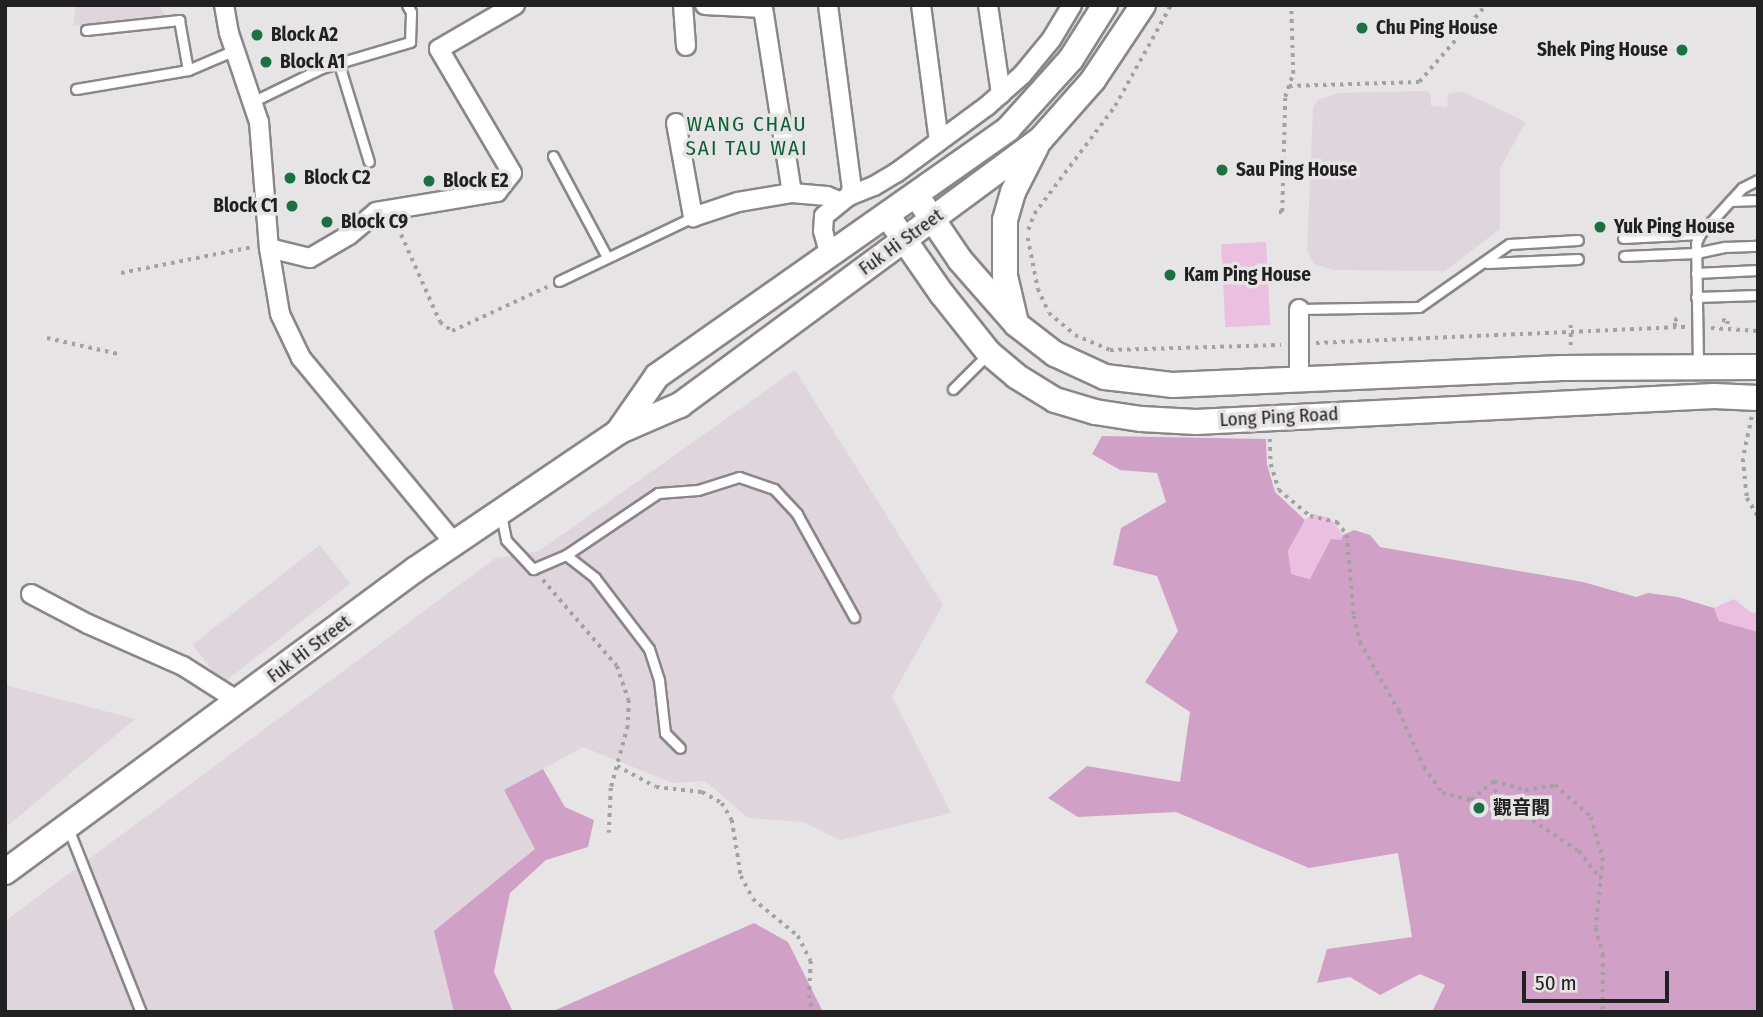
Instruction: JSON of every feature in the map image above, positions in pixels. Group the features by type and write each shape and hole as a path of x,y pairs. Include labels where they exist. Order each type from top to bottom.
{"main road":[{"name":"Fuk Hi Street","path":"618,432 657,376 1008,129 1071,59 1105,5"},
{"name":"Fuk Hi Street","path":"5,872 454,543 618,432 680,405 1040,141 1093,80 1143,5"},
{"path":"1016,324 1005,276 1005,220 1013,192 1040,141"},
{"name":"Long Ping Road","path":"916,195 983,290 1016,324 1055,354 1105,377 1172,385 1698,366 1758,367"},
{"name":"Long Ping Road","path":"887,215 989,353 1016,376 1055,400 1141,419 1196,422 1714,396 1756,405"},
{"path":"1698,366 1714,396"}],"street":[{"path":"224,5 235,50 259,122 269,246 280,314 301,358 454,543"},
{"path":"269,246 310,258 349,235 376,212 497,192 512,173 439,49 515,5"},
{"path":"683,5 686,46"},
{"path":"705,5 763,8 792,193"},
{"path":"828,5 852,189 823,220 829,253"},
{"path":"921,5 939,141"},
{"path":"988,5 1001,94"},
{"path":"676,124 693,217 738,202 792,193 845,199 873,187 1001,94 1022,75 1051,40 1073,5"},
{"path":"1299,310 1299,379"},
{"path":"31,594 110,635 183,666 238,701"}],"lane":[{"path":"254,101 339,64 410,42 411,12 407,5"},
{"path":"86,30 179,20 188,70"},
{"path":"76,89 188,70 235,50"},
{"path":"339,64 369,162"},
{"path":"553,156 607,257"},
{"path":"1698,366 1696,253 1700,234 1747,184 1758,180"},
{"path":"1730,201 1758,200"},
{"path":"559,281 693,217"},
{"path":"1623,238 1700,234"},
{"path":"1299,310 1419,307 1509,244 1578,240"},
{"path":"1624,256 1696,253 1725,247 1758,246"},
{"path":"1485,263 1578,259"},
{"path":"1696,273 1758,270"},
{"path":"1696,298 1758,295"},
{"path":"953,389 989,353"},
{"path":"501,512 506,540 533,569 566,555 658,492 698,490 739,477 774,489 797,514 854,617"},
{"path":"566,555 595,578 649,649 659,680 664,733 680,748"},
{"path":"68,827 141,1012"}],"path":[{"path":"1171,5 1115,106 1034,214 1027,234 1038,289 1049,313 1075,335 1110,350 1285,345"},
{"path":"1279,212 1282,212 1285,97 1293,74 1291,5"},
{"path":"1289,86 1419,82 1486,5"},
{"path":"390,210 440,322 452,331 559,281"},
{"path":"1023,244 1037,244"},
{"path":"121,273 269,246"},
{"path":"1311,344 1675,327 1674,320 1678,319"},
{"path":"1722,320 1728,321 1724,329 1758,331"},
{"path":"1570,325 1571,341"},
{"path":"47,338 118,354"},
{"path":"1756,405 1743,458 1747,498 1758,516"},
{"path":"1270,435 1271,464 1279,490 1310,516 1337,522 1347,535 1354,616 1360,642 1399,711 1424,767 1442,793 1471,800 1494,781"},
{"path":"533,569 617,666 629,700 628,726 611,788 609,833"},
{"path":"617,766 656,787 702,792 722,803 732,820 741,876 753,899 798,936 811,961 809,996 813,1012"},
{"path":"1494,781 1525,790 1555,785 1591,817 1603,859 1596,928 1603,955 1603,1012"},
{"path":"1494,781 1497,797 1579,851 1602,881"}],"shaded area":[{"path":"76,5 159,5 166,17 73,26"},
{"path":"1428,91 1431,94 1431,106 1447,107 1448,94 1461,91 1526,122 1500,168 1500,229 1445,271 1333,270 1314,264 1307,251 1313,108 1318,100 1338,93"},
{"path":"1266,242 1270,325 1225,327 1221,244"},
{"path":"795,370 943,605 892,696 951,813 840,840 804,822 748,818 705,781 673,783 583,747 504,790 536,849 434,931 454,1012 5,1012 5,921 496,558 539,551"},
{"path":"1102,436 1266,439 1267,464 1275,492 1305,520 1288,551 1291,574 1310,579 1331,539 1341,540 1343,535 1354,530 1370,535 1380,547 1583,582 1636,597 1648,593 1678,597 1714,608 1719,621 1758,632 1758,1012 1432,1012 1445,985 1420,974 1380,995 1350,977 1317,983 1327,949 1412,937 1398,853 1309,868 1176,812 1078,817 1048,798 1087,766 1180,782 1190,712 1145,682 1178,631 1157,576 1113,565 1121,528 1166,502 1157,473 1120,470 1092,454"},
{"path":"1313,514 1330,518 1343,535 1329,583 1290,574 1288,551 1305,520"},
{"path":"320,545 350,584 223,683 192,645"},
{"path":"1734,599 1752,613 1758,612 1758,749 1732,657 1714,608"},
{"path":"5,685 135,719 5,828"},
{"path":"543,769 565,807 594,820 588,847 546,860 510,893 494,972 513,1012 454,1012 434,931 535,849 504,790"},
{"path":"754,923 788,942 823,1012 551,1012"}],"place":[{"name":"Chu Ping House","path":"1362,28"},
{"name":"Block A2","path":"257,35"},
{"name":"Shek Ping House","path":"1682,50"},
{"name":"Block A1","path":"266,62"},
{"name":"Sau Ping House","path":"1222,170"},
{"name":"Block C2","path":"290,178"},
{"name":"Block E2","path":"429,181"},
{"name":"Block C1","path":"292,206"},
{"name":"Block C9","path":"327,222"},
{"name":"Yuk Ping House","path":"1600,227"},
{"name":"Kam Ping House","path":"1170,275"},
{"name":"觀音閣","path":"1479,808"}],"district":[{"name":"WANG CHAU SAI TAU WAI","path":"747,136"}]}
